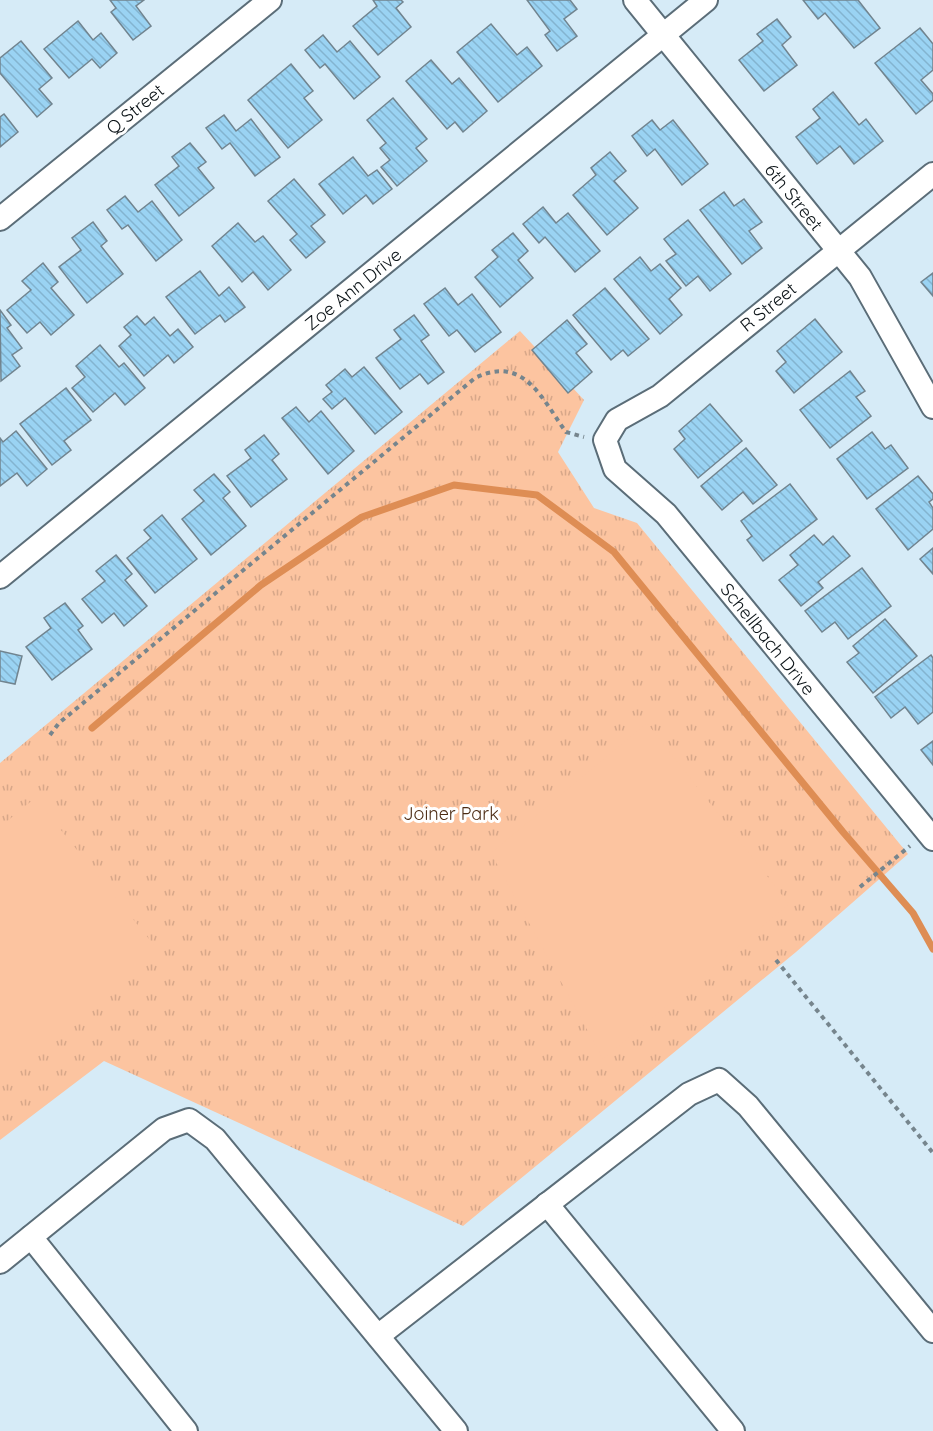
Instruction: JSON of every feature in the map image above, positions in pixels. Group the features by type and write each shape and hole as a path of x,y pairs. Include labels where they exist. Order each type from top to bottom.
{"street":[{"name":"Q Street","path":"0,219 270,0"},
{"name":"6th Street","path":"635,0 860,276 933,407"},
{"name":"Zoe Ann Drive","path":"0,577 706,0"},
{"name":"R Street","path":"605,440 617,420 660,396 933,174"},
{"name":"Schellbach Drive","path":"605,440 615,469 666,514 933,839"},
{"path":"378,1336 689,1094 719,1080 748,1106 933,1331"},
{"path":"0,1262 164,1130 189,1120 214,1139 456,1431"},
{"path":"547,1204 733,1431"},
{"path":"31,1237 186,1431"}],"path":[{"path":"50,735 59,723 475,378 489,371 504,370 523,378 540,392 566,432 605,440"},
{"path":"860,887 897,857"},
{"path":"776,960 933,1153"}],"green space":[{"name":"Joiner Park","path":"520,331 584,400 558,452 594,508 637,523 908,854 796,952 463,1226 104,1061 0,1140 0,763"},
{"path":"647,723 789,904 603,1059 491,853"},
{"path":"35,798 158,950 0,1078 0,827"}],"building":[{"path":"110,0 144,0 136,6 151,26 133,40 111,12 116,8"},
{"path":"373,0 401,0 403,2 396,8 411,27 378,55 353,26 377,6"},
{"path":"527,0 570,0 577,9 564,19 577,36 557,51 545,35 550,31"},
{"path":"803,0 858,0 880,28 854,48 825,13 818,19"},
{"path":"777,19 791,37 782,45 797,65 764,91 739,60 763,41 757,34"},
{"path":"78,21 93,40 101,33 117,53 100,68 92,59 69,78 44,49"},
{"path":"491,24 517,55 527,47 542,66 498,102 457,52"},
{"path":"920,28 933,44 933,70 921,80 933,94 933,100 916,114 875,63"},
{"path":"323,35 337,52 350,41 380,77 354,99 325,64 320,68 305,50"},
{"path":"21,41 52,78 39,89 52,104 37,117 0,73 0,58"},
{"path":"431,60 452,84 459,78 487,111 463,132 455,122 447,129 406,81"},
{"path":"291,64 313,91 304,98 322,120 288,148 248,100"},
{"path":"833,92 859,125 866,119 883,141 854,164 840,146 817,164 796,137 820,118 813,109"},
{"path":"393,98 427,139 416,148 427,161 397,186 381,167 390,160 380,148 386,143 367,120"},
{"path":"4,114 18,132 0,147 0,117"},
{"path":"224,115 236,131 251,119 280,157 255,176 230,143 222,149 206,128"},
{"path":"652,120 660,130 673,120 708,164 682,185 655,149 647,156 632,136"},
{"path":"190,143 206,162 198,168 214,188 179,216 155,185 179,166 172,157"},
{"path":"610,152 626,171 614,181 638,208 607,235 573,195 596,175 591,168"},
{"path":"353,157 368,176 377,170 392,189 373,204 366,195 343,214 319,184"},
{"path":"294,179 325,215 311,226 325,242 306,258 290,240 297,234 268,201"},
{"path":"724,192 734,206 744,199 762,222 749,231 762,248 742,264 700,210"},
{"path":"125,196 138,212 152,201 182,240 156,261 128,225 122,229 107,210"},
{"path":"543,207 556,223 568,213 600,251 575,272 545,237 539,243 523,224"},
{"path":"688,220 731,274 710,291 698,276 686,286 666,261 676,254 664,239"},
{"path":"93,222 107,241 101,246 123,274 87,303 59,267 81,250 72,238"},
{"path":"238,223 255,242 263,236 291,270 268,290 253,272 242,282 212,246"},
{"path":"513,233 528,251 518,260 533,278 500,307 475,277 498,257 492,250"},
{"path":"640,257 651,271 660,264 681,288 669,299 682,315 660,334 614,279"},
{"path":"43,263 58,282 51,288 74,315 51,335 40,322 27,333 7,310 31,290 22,281"},
{"path":"200,271 219,296 229,287 245,307 225,322 220,315 195,334 166,297"},
{"path":"933,273 933,296 921,282"},
{"path":"445,288 458,305 472,294 501,332 475,352 457,330 449,336 424,304"},
{"path":"605,288 649,339 628,356 623,350 611,360 573,315"},
{"path":"0,310 11,325 7,328 22,348 12,355 20,366 1,381"},
{"path":"414,315 429,335 421,341 444,372 428,384 420,374 400,389 376,358 401,339 394,330"},
{"path":"137,316 145,325 154,317 170,336 178,329 193,347 174,363 168,355 144,376 119,346 131,335 124,327"},
{"path":"815,319 842,352 794,393 776,371 786,362 777,351"},
{"path":"567,320 587,344 576,353 592,372 568,393 532,350"},
{"path":"100,345 119,367 124,363 145,388 125,405 115,393 93,412 72,388 85,377 76,366"},
{"path":"364,367 402,412 375,434 345,398 332,409 323,399 332,392 326,385 345,369 352,377"},
{"path":"850,371 865,391 856,397 871,416 830,448 800,410"},
{"path":"66,388 91,420 64,441 71,450 52,465 20,424"},
{"path":"710,404 742,441 698,478 674,449 685,439 679,431"},
{"path":"296,407 309,422 321,411 354,451 328,474 282,418"},
{"path":"16,431 47,469 27,486 17,473 0,486 0,438 3,442"},
{"path":"872,432 885,449 891,445 908,468 867,499 837,459"},
{"path":"264,435 279,454 272,460 287,479 251,507 227,476 251,458 245,450"},
{"path":"746,448 777,485 753,504 743,492 722,510 701,486"},
{"path":"214,474 230,492 223,498 246,526 211,555 182,519 204,501 194,490"},
{"path":"918,476 933,494 933,499 929,502 933,508 933,529 908,550 876,509"},
{"path":"790,484 817,519 763,561 747,540 752,536 741,521"},
{"path":"162,515 197,559 155,593 127,558 151,538 144,530"},
{"path":"814,535 823,545 833,536 850,556 818,582 823,588 801,606 779,580 798,565 790,555"},
{"path":"933,548 933,574 920,559"},
{"path":"116,555 132,574 125,580 147,606 124,626 114,613 102,623 82,599 105,581 96,571"},
{"path":"862,568 891,606 848,639 835,622 822,632 805,611"},
{"path":"65,603 83,626 78,630 92,649 52,680 26,647 51,628 44,618"},
{"path":"885,619 917,656 873,693 847,662 859,653 853,646"},
{"path":"0,651 22,656 15,684 0,681"},
{"path":"931,655 933,658 933,712 918,724 905,707 891,718 875,697"},
{"path":"933,741 933,765 921,750"}],"waterway":[{"path":"92,728 261,585 362,517 454,485 537,495 614,552 843,832 913,913 933,949"}]}
